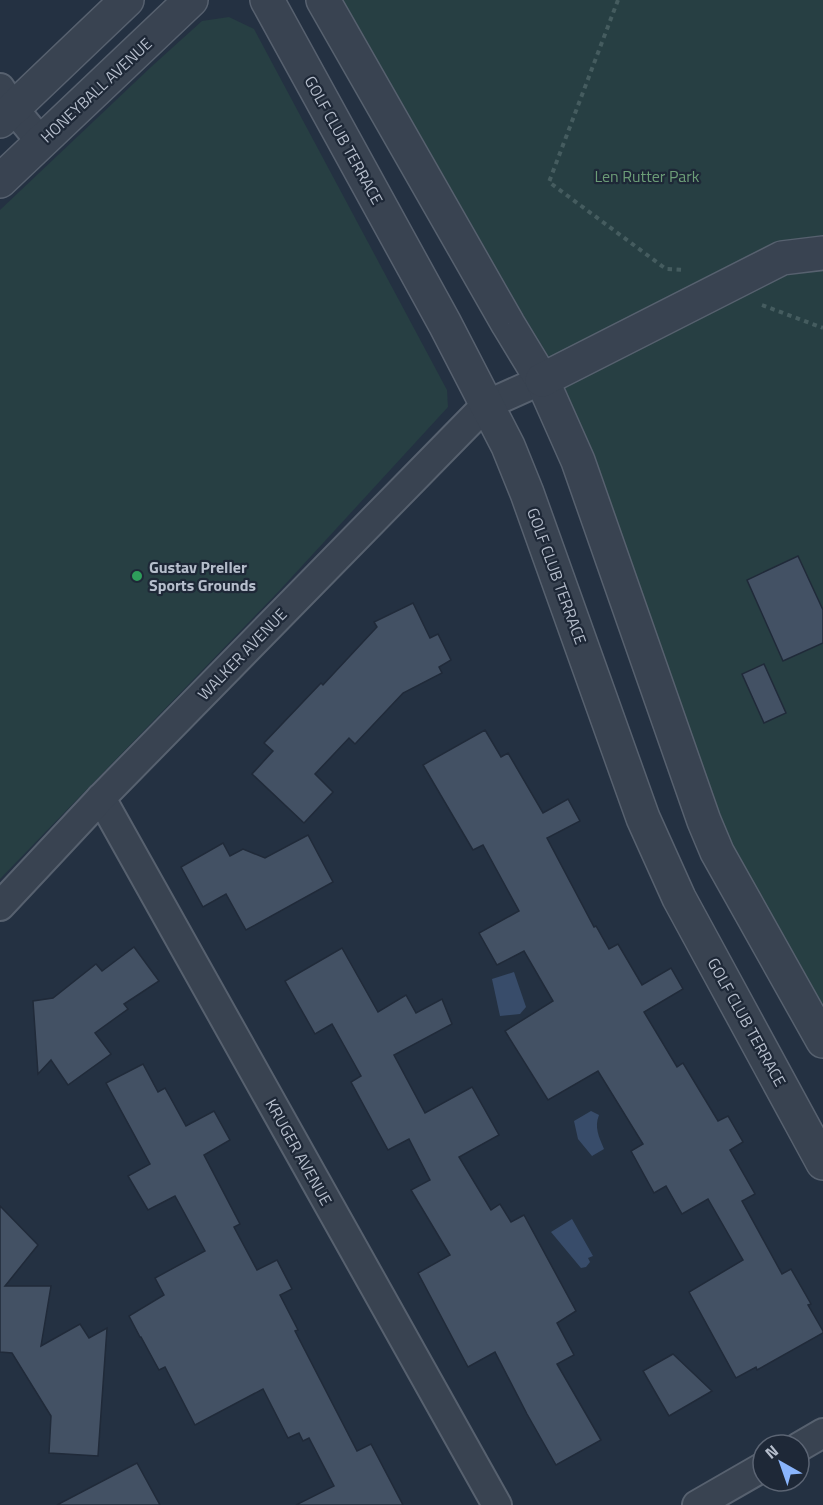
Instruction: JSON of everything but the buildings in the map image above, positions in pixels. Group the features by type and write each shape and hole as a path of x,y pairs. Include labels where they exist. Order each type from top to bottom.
{"street":[{"path":"41,142 4,106 127,0"},
{"name":"HONEYBALL AVENUE","path":"0,181 191,0"},
{"name":"GOLF CLUB TERRACE","path":"267,0 445,324 508,447 527,493 643,818 679,898 823,1163"},
{"path":"323,0 508,324 543,380 578,461 712,842 823,1041"},
{"path":"486,405 543,380 782,258 823,253"},
{"name":"WALKER AVENUE","path":"0,906 101,798 486,405"},
{"name":"KRUGER AVENUE","path":"101,798 497,1505"},
{"path":"697,1505 751,1474"}],"path":[{"path":"618,0 549,182 666,269 688,270"}],"green space":[{"name":"Len Rutter Park","path":"343,0 823,0 823,1006 732,844 711,791 602,476 558,372"},
{"name":"Gustav Preller Sports Grounds","path":"229,17 254,29 447,390 448,407 279,591 0,879 0,210 202,21"}],"water":[{"path":"514,972 526,1007 520,1014 500,1016 492,979"},
{"path":"591,1111 599,1115 597,1128 604,1149 592,1156 578,1139 574,1121"},
{"path":"572,1219 593,1256 588,1258 590,1262 586,1267 581,1268 551,1232"}],"place":[{"name":"Gustav Preller Sports Grounds","path":"137,576"}]}
